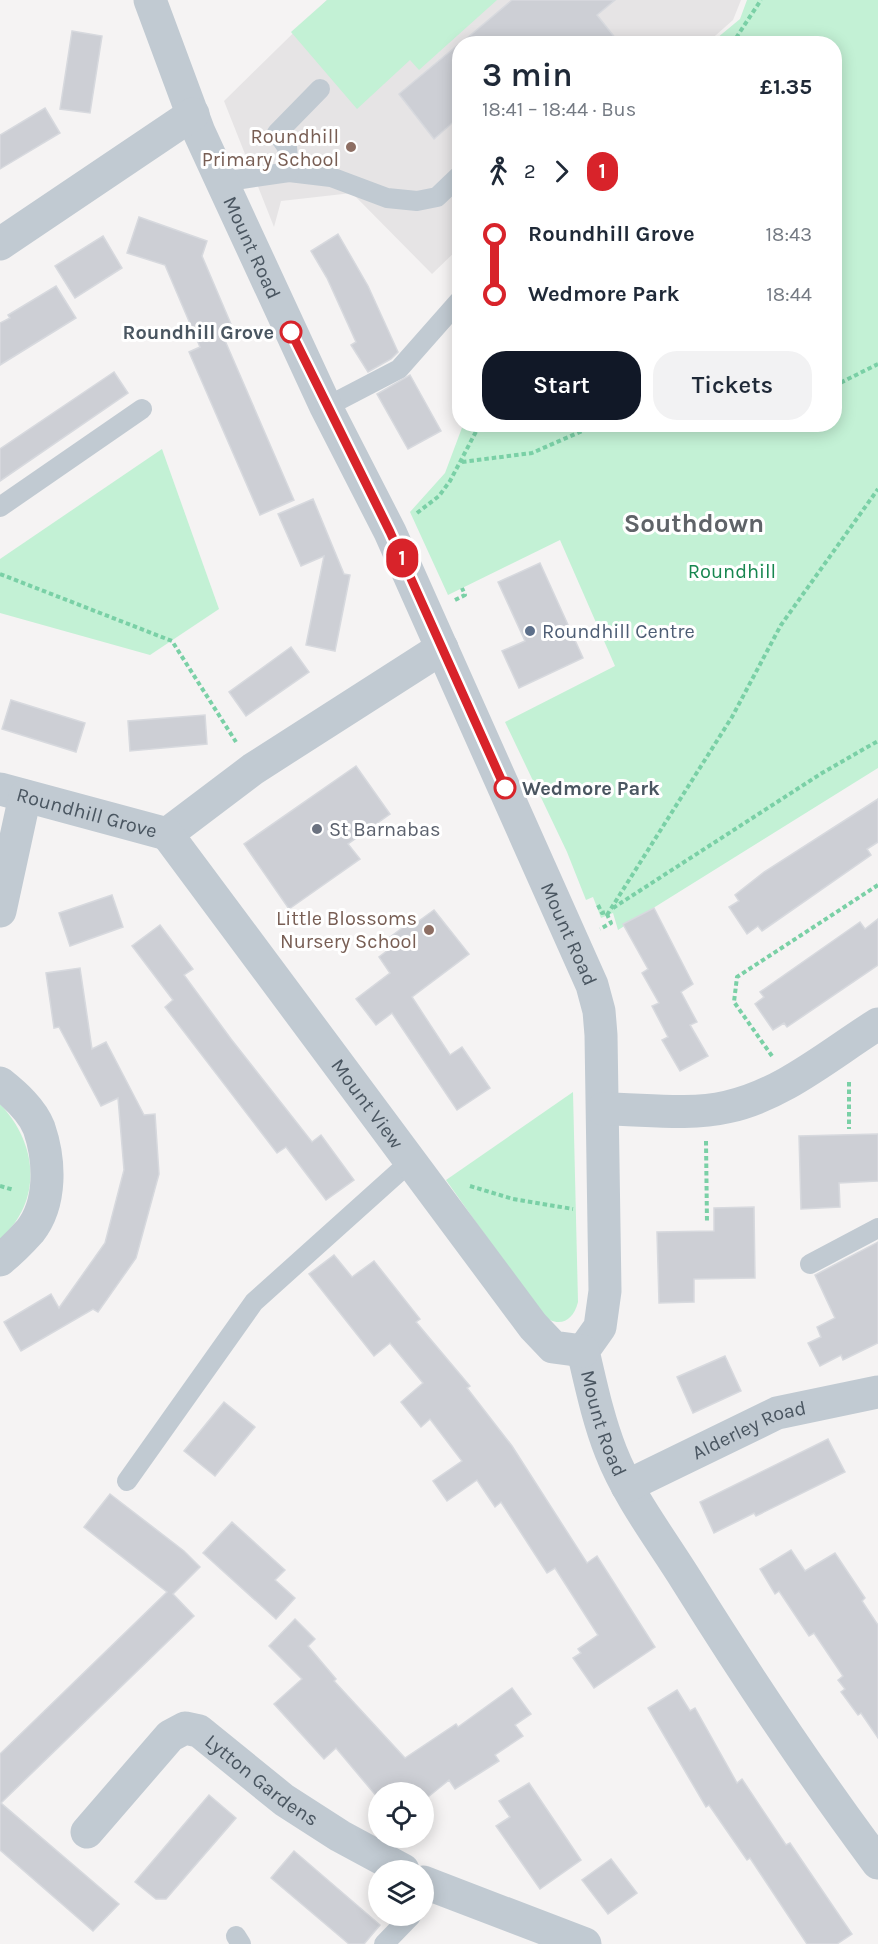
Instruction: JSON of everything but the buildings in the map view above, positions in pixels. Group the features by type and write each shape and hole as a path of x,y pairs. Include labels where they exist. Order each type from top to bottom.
{"street":[{"name":"Mount Road","path":"150,0 193,114 222,182 326,407 390,532 592,985 599,1011 603,1108 605,1291 600,1327 583,1351 600,1420 627,1486 711,1620 878,1863"},
{"path":"0,244 193,114"},
{"name":"Roundhill Grove","path":"12,793 167,834 253,769 442,648"},
{"path":"0,911 12,793"},
{"name":"Mount View","path":"167,834 533,1326 553,1347 583,1351"},
{"path":"603,1108 705,1110 744,1103 790,1082 878,1024"},
{"path":"0,1083 24,1105 38,1127 48,1174 40,1211 30,1230 0,1260"},
{"name":"Alderley Road","path":"627,1486 777,1413 810,1404 878,1392"},
{"name":"Lytton Gardens","path":"87,1832 170,1736 184,1728 199,1731 284,1800 340,1836 384,1860"},
{"path":"434,1892 585,1944"}],"lane":[{"path":"289,172 287,147 277,133 320,88"},
{"path":"222,182 289,172 331,177 387,198 417,201 437,197 452,183"},
{"path":"326,407 399,369 452,310"},
{"path":"0,507 142,409"},
{"path":"127,1481 254,1302 415,1168"},
{"path":"810,1264 878,1228"},
{"path":"384,1944 401,1926"}],"path":[{"path":"737,36 761,0"},
{"path":"842,382 878,364"},
{"path":"420,510 439,496 461,462 476,432"},
{"path":"461,462 532,453 564,442 583,432"},
{"path":"607,915 732,717 781,625 878,489"},
{"path":"0,574 172,641 253,769"},
{"path":"610,910 822,773 878,741"},
{"path":"790,1082 734,1002 737,977 878,885"},
{"path":"705,1110 707,1223"},
{"path":"415,1168 497,1192 513,1199 583,1210"}],"shaded area":[{"name":"Roundhill Primary School","path":"327,0 741,0 733,20 715,36 452,36 452,255 432,274 352,193 281,201 274,227 224,101"}],"green space":[{"path":"327,0 497,0 457,36 452,36 452,40 419,70 410,60 357,109 291,32"},
{"name":"Roundhill","path":"747,0 878,0 878,768 618,930 613,913 601,918 593,897 586,900 567,852 505,722 615,666 560,540 448,595 410,512 445,473 460,432 842,432 842,36 719,36 740,19"},
{"path":"162,449 219,609 150,655 0,613 0,559"},
{"path":"573,1092 578,1302 569,1319 559,1322 547,1319 541,1314 446,1180"},
{"path":"0,1104 13,1120 22,1137 28,1154 30,1172 29,1190 23,1208 14,1224 0,1239"}],"bus line":[{"name":"1","path":"291,332 326,407 390,532 505,788"}],"place":[{"name":"Roundhill Primary School","path":"351,147"},
{"name":"Roundhill Grove","path":"291,332"},
{"name":"Roundhill Centre","path":"530,631"},
{"name":"Wedmore Park","path":"505,788"},
{"name":"St Barnabas","path":"317,829"},
{"name":"Little Blossoms Nursery School","path":"429,930"}],"district":[{"name":"Southdown","path":"694,523"}]}
